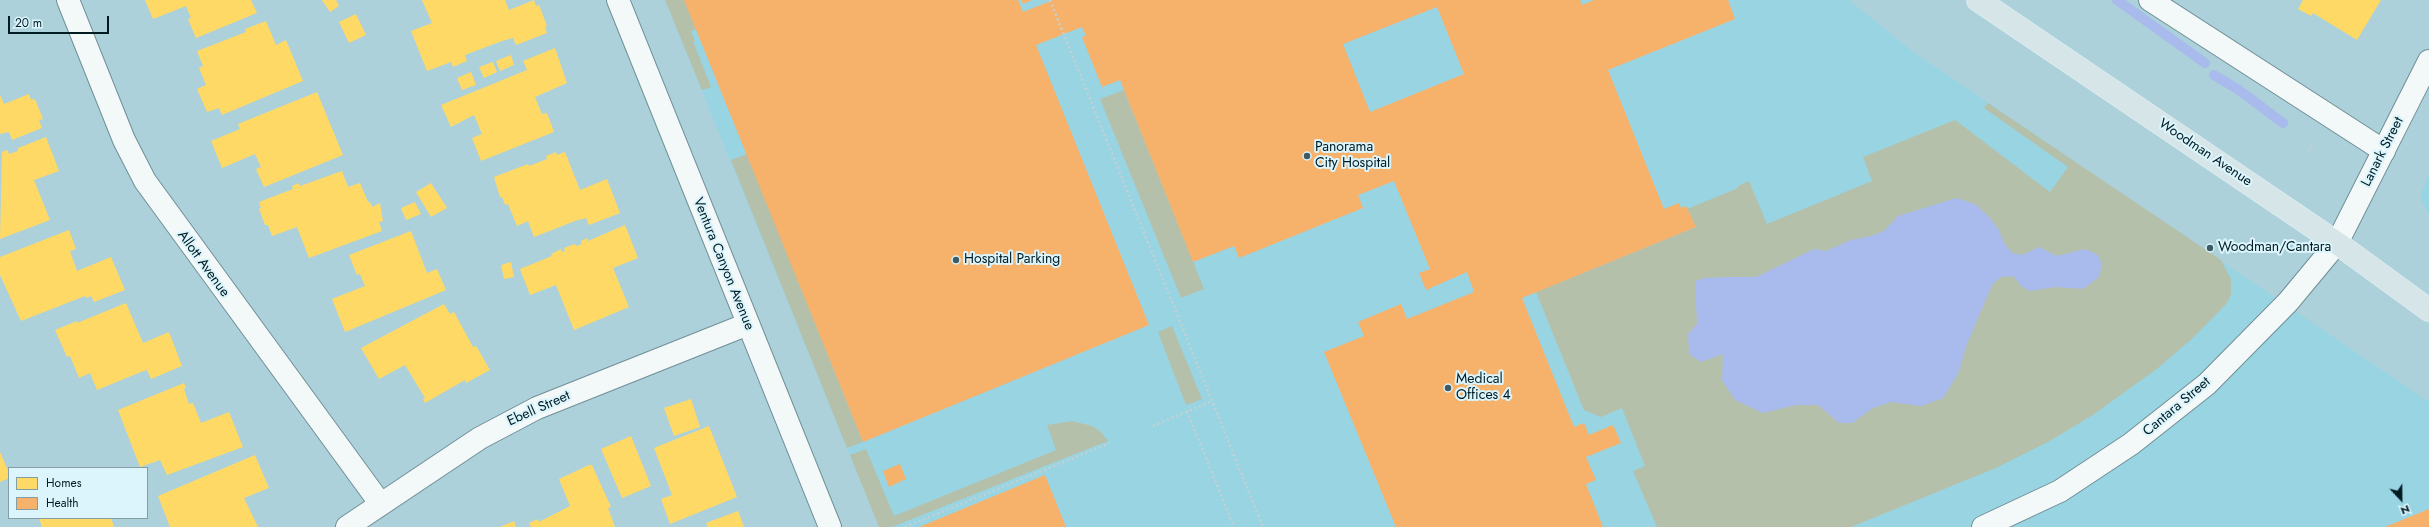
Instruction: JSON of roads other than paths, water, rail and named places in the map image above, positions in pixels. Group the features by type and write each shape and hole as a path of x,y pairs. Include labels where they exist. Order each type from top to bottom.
{"main road":[{"name":"Woodman Avenue","path":"1978,0 2337,242 2429,310"}],"street":[{"name":"Allott Avenue","path":"68,0 124,140 145,181 172,222 380,503"},
{"name":"Ventura Canyon Avenue","path":"618,0 830,527"},
{"path":"2150,0 2384,151"},
{"name":"Lanark Street","path":"2337,242 2429,60"},
{"name":"Cantara Street","path":"1983,527 2060,491 2143,435 2207,384 2288,302 2337,242"},
{"name":"Ebell Street","path":"355,525 380,503 480,438 537,408 748,324"}],"waterway":[{"path":"2117,0 2205,63"},
{"path":"2214,75 2239,90 2283,123"}],"place":[{"name":"Panorama City Hospital","path":"1307,156"},
{"name":"Woodman/Cantara","path":"2210,248"},
{"name":"Hospital Parking","path":"956,260"},
{"name":"Medical Offices 4","path":"1448,388"}]}
